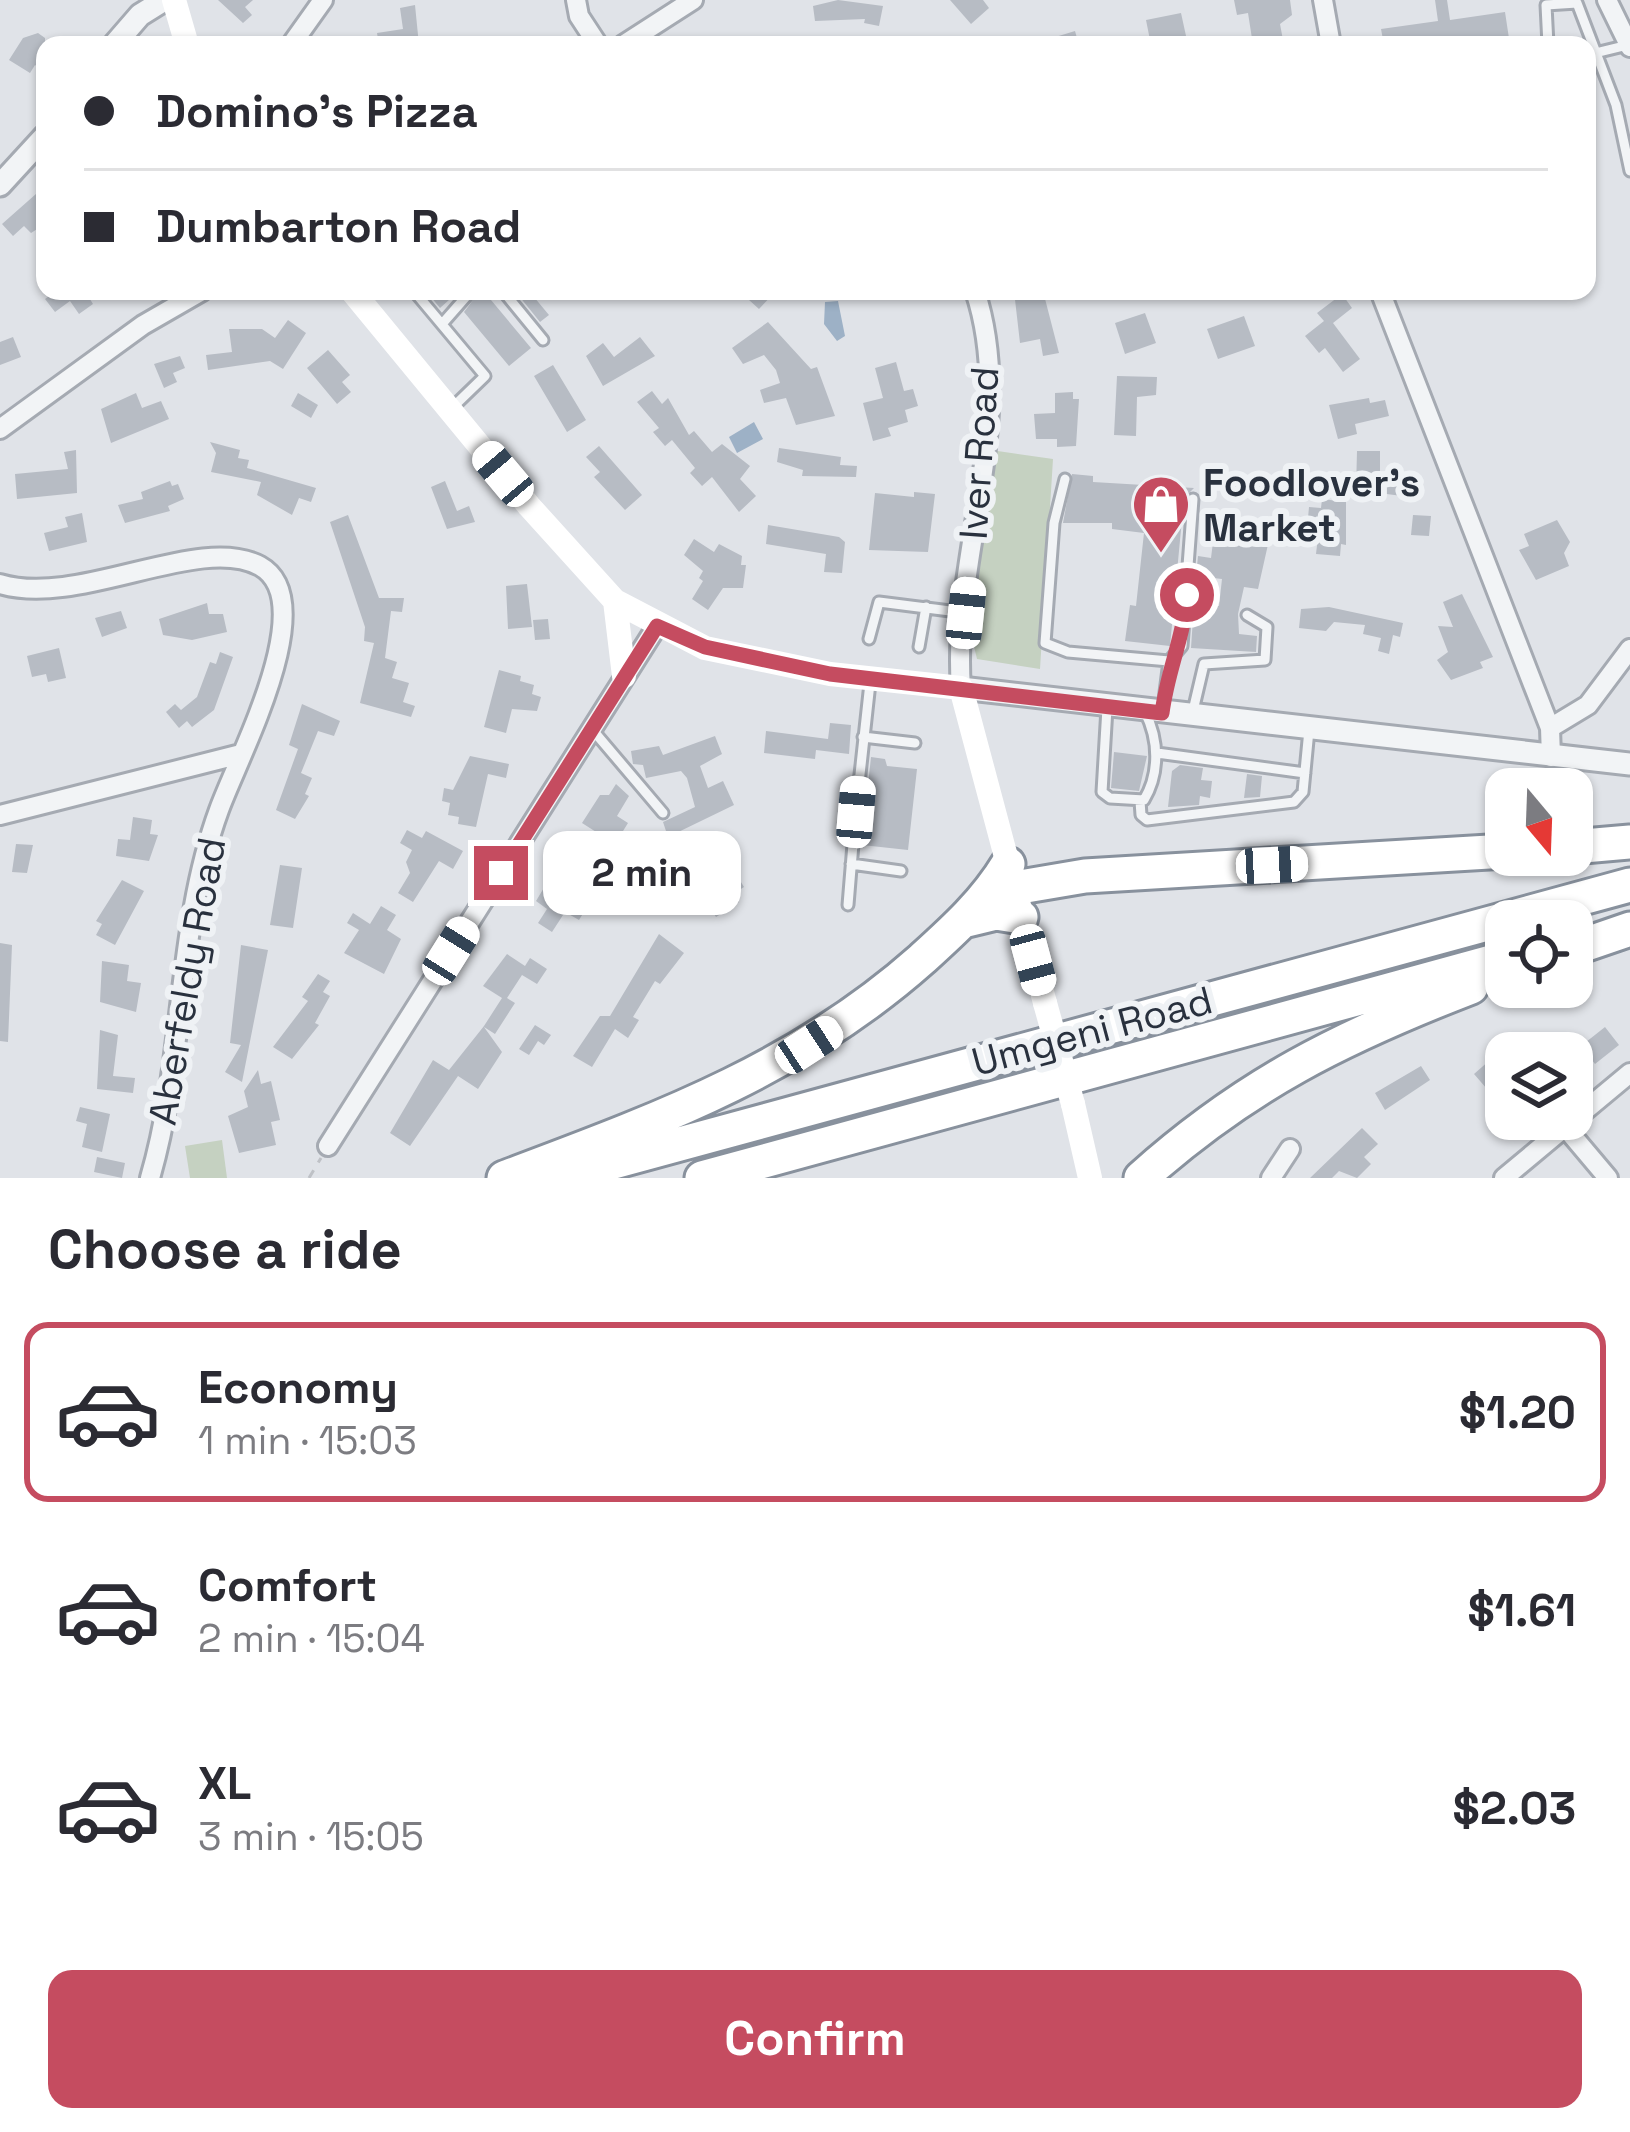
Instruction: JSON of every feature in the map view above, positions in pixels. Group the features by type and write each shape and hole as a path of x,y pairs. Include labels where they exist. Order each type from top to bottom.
{"highway":[{"path":"1593,845 1630,842"},
{"path":"504,1178 710,1099 783,1062 868,1005 963,922 1014,890 1085,877 1485,851"},
{"name":"Umgeni Road","path":"555,1178 1630,885"},
{"path":"963,922 996,913 1014,890"},
{"path":"1593,937 1630,926"},
{"name":"Umgeni Road","path":"702,1178 1485,964"},
{"path":"1144,1172 1292,1065 1398,1014 1485,981"}],"main road":[{"path":"174,0 184,36"},
{"path":"367,300 450,410 616,601 705,647 871,678 961,688 1090,1178"},
{"path":"616,601 624,676"}],"street":[{"path":"121,36 140,15 164,0"},
{"path":"297,36 323,0"},
{"path":"576,0 579,16 592,36"},
{"path":"638,36 693,0"},
{"path":"1323,0 1329,36"},
{"path":"1606,0 1629,46"},
{"path":"0,185 36,146"},
{"path":"0,429 142,325 186,300"},
{"name":"Iver Road","path":"961,688 987,400 985,337 977,300"},
{"path":"1384,300 1550,728 1551,757"},
{"name":"Aberfeldy Road","path":"0,584 54,590 214,558 263,567 283,592 284,630 203,868 150,1178"},
{"path":"328,1146 657,626"},
{"path":"1550,728 1588,705 1630,649"},
{"path":"961,688 1630,764"},
{"path":"0,815 241,754"},
{"path":"1593,1103 1630,1073"},
{"path":"1504,1178 1549,1140"},
{"path":"1575,1140 1607,1178"},
{"path":"1270,1178 1290,1149"}],"lane":[{"path":"1548,36 1546,5 1574,2 1585,36"},
{"path":"1596,53 1629,46"},
{"path":"1596,64 1616,105 1630,171"},
{"path":"422,300 485,376 450,410"},
{"path":"442,324 463,300"},
{"path":"510,300 543,340"},
{"path":"1065,478 1055,511 1043,630 1048,646 1169,661"},
{"path":"1193,499 1182,646 1169,661 1154,712 1157,753 1148,793 1140,801 1141,814 1148,820 1300,799 1309,730"},
{"path":"869,639 879,602 966,613"},
{"path":"919,647 926,607"},
{"path":"1191,717 1204,664 1265,660 1267,627 1247,615"},
{"path":"856,812 871,678"},
{"path":"1107,708 1102,792 1110,798 1140,801"},
{"path":"591,728 663,813"},
{"path":"863,736 916,742"},
{"path":"1157,753 1305,773"},
{"path":"848,904 854,844"},
{"path":"851,864 901,871"}],"path":[{"path":"309,1178 328,1146"}],"green space":[{"path":"984,449 1053,459 1040,669 977,659 966,613"},
{"path":"222,1140 227,1178 190,1178 185,1146"}],"water":[{"path":"838,301 845,336 837,341 824,324 825,302"},
{"path":"754,422 763,439 737,453 729,437"}],"building":[{"path":"218,0 253,0 245,7 252,15 243,23"},
{"path":"838,0 883,6 879,26 864,23 865,19 815,21 813,6"},
{"path":"950,0 983,0 989,8 971,24"},
{"path":"1234,0 1290,0 1292,15 1280,24 1282,36 1252,36 1248,13 1237,15"},
{"path":"1435,0 1447,0 1450,20 1505,12 1509,36 1382,36 1381,29 1438,21"},
{"path":"415,5 418,36 378,36 403,29 400,8"},
{"path":"1181,13 1186,36 1149,36 1146,20"},
{"path":"38,33 42,36 36,36 36,66 30,73 9,60 23,38"},
{"path":"36,194 36,230 31,233 24,226 13,236 2,224"},
{"path":"46,300 91,300 93,304 79,314 70,301 55,312"},
{"path":"473,300 491,300 531,348 509,366 464,312"},
{"path":"522,300 536,300 549,315 540,322"},
{"path":"1015,300 1045,300 1059,353 1043,356 1040,339 1020,343"},
{"path":"1334,300 1346,300 1352,308 1333,323 1360,359 1343,372 1325,348 1319,353 1305,336 1324,321 1317,313"},
{"path":"1145,313 1156,343 1125,354 1115,323"},
{"path":"1244,316 1255,346 1218,359 1207,329"},
{"path":"288,320 306,333 283,369 270,361 208,370 206,355 232,352 229,329 262,329 275,338"},
{"path":"768,322 811,369 817,367 835,416 796,425 786,398 764,403 760,390 780,383 776,370 764,355 743,364 732,348"},
{"path":"13,337 21,357 0,365 0,342"},
{"path":"640,337 655,356 603,386 586,356 603,343 614,357"},
{"path":"328,350 350,375 342,382 351,392 337,404 307,368"},
{"path":"180,356 185,368 173,373 177,382 164,388 154,364"},
{"path":"896,362 904,391 913,389 918,406 905,410 908,422 888,428 891,436 873,441 863,403 883,398 875,368"},
{"path":"553,365 586,420 567,432 534,376"},
{"path":"1117,376 1157,377 1156,395 1137,397 1136,436 1114,435"},
{"path":"652,391 662,404 668,398 689,435 694,431 712,452 722,444 750,466 740,479 756,496 739,512 712,477 702,486 690,473 695,468 672,440 665,446 653,432 659,428 637,402"},
{"path":"1073,392 1073,399 1079,399 1076,446 1057,447 1057,439 1036,439 1034,414 1055,413 1055,393"},
{"path":"136,393 142,408 161,401 169,419 111,443 101,409"},
{"path":"298,393 318,405 311,418 291,406"},
{"path":"1369,398 1370,403 1385,400 1389,416 1355,424 1357,434 1338,439 1329,405"},
{"path":"210,442 240,450 238,458 249,460 247,468 316,488 311,502 299,498 292,515 257,495 261,482 211,472 216,453"},
{"path":"599,446 642,495 625,510 594,477 600,472 586,457"},
{"path":"779,448 841,457 840,465 857,466 856,477 802,476 803,470 777,462"},
{"path":"76,450 77,493 17,499 15,474 68,469 64,452"},
{"path":"1357,451 1380,451 1380,479 1403,480 1402,496 1356,490"},
{"path":"1072,474 1093,476 1093,482 1194,488 1184,498 1170,646 1125,641 1130,605 1136,606 1144,533 1112,529 1112,523 1063,523"},
{"path":"170,481 172,486 178,484 184,499 168,506 170,511 125,523 118,505 143,499 141,492"},
{"path":"445,481 457,511 469,506 475,522 447,529 431,487"},
{"path":"914,492 935,494 928,552 869,550 875,493 914,497"},
{"path":"1322,499 1346,502 1346,545 1341,544 1340,556 1316,554 1320,520 1308,518 1309,507 1321,508"},
{"path":"82,513 87,542 49,551 44,533 68,527 65,517"},
{"path":"348,515 379,598 404,598 402,612 391,611 385,658 397,662 392,678 409,683 403,702 415,706 411,717 360,703 374,643 364,641 365,627 330,522"},
{"path":"1413,515 1431,516 1429,536 1411,535"},
{"path":"1557,520 1570,542 1564,553 1569,566 1536,580 1519,550 1529,546 1524,534"},
{"path":"768,525 839,537 845,542 842,573 824,572 826,554 766,544"},
{"path":"1214,534 1269,540 1258,589 1244,587 1238,614 1239,634 1257,636 1256,652 1191,648 1194,603 1219,606 1222,579 1196,576 1198,556 1211,558"},
{"path":"694,539 714,552 719,544 742,556 741,565 746,565 743,588 723,588 708,610 692,599 703,581 699,578 703,571 684,555"},
{"path":"527,584 532,627 508,629 506,586"},
{"path":"1462,594 1493,657 1480,662 1483,668 1451,680 1437,660 1448,652 1438,626 1453,627 1443,602"},
{"path":"207,603 209,614 223,614 227,632 192,640 163,635 159,619"},
{"path":"1329,607 1403,623 1400,637 1393,635 1389,654 1378,651 1381,638 1363,634 1365,625 1334,622 1326,631 1299,628 1301,609"},
{"path":"121,611 127,628 102,637 95,618"},
{"path":"548,619 550,639 535,640 533,620"},
{"path":"59,648 66,678 48,682 46,674 32,677 27,656"},
{"path":"220,652 233,657 214,710 192,727 187,721 179,728 166,712 175,704 181,710 197,697 210,662 216,664"},
{"path":"499,670 521,676 520,681 534,685 532,694 541,697 537,711 512,709 506,733 484,727"},
{"path":"302,704 340,721 334,736 318,731 301,773 312,778 305,794 309,796 295,819 276,810 298,749 289,745"},
{"path":"830,723 851,725 849,754 816,750 815,759 764,753 766,731 828,739"},
{"path":"715,736 722,754 700,766 708,788 723,781 734,805 668,837 663,822 695,807 687,778 681,771 646,778 643,765 633,764 631,751 659,746 663,755"},
{"path":"1114,752 1147,756 1139,791 1111,788"},
{"path":"470,756 509,764 506,778 488,774 476,827 458,824 459,817 448,815 450,803 442,801 444,788 453,790"},
{"path":"871,757 885,759 887,766 917,769 908,850 862,845 857,836 847,837 850,817 859,820 865,813"},
{"path":"1180,765 1203,768 1201,780 1212,781 1210,798 1200,796 1199,805 1168,807 1172,771"},
{"path":"1247,774 1262,776 1260,797 1244,798"},
{"path":"616,784 629,796 617,816 628,823 615,844 582,823 600,795 609,795"},
{"path":"133,817 152,820 150,834 158,835 149,861 116,856 118,839 130,840"},
{"path":"407,830 422,838 426,831 463,851 453,869 439,861 413,902 398,893 410,873 406,862 412,850 400,843"},
{"path":"16,844 33,845 27,873 12,872"},
{"path":"280,865 302,868 293,928 270,925"},
{"path":"733,869 744,887 733,894 739,902 716,917 700,890"},
{"path":"551,876 575,891 584,877 600,886 579,920 565,912 552,932 538,923 547,909 536,901"},
{"path":"122,880 144,891 115,945 96,935 102,924 96,921"},
{"path":"381,906 396,915 387,930 401,939 384,974 344,953 359,930 347,923 353,913 370,924"},
{"path":"659,934 684,953 660,984 655,981 633,1017 639,1020 628,1038 615,1029 592,1067 573,1056 600,1016 610,1016"},
{"path":"0,943 12,945 8,1042 0,1041"},
{"path":"241,945 268,950 242,1082 225,1072 241,1045 230,1043"},
{"path":"507,954 525,966 530,958 547,969 537,984 522,975 507,998 515,1003 495,1034 484,1027 502,1052 478,1089 458,1076 410,1146 390,1133 433,1060 449,1070 484,1026 502,998 483,986"},
{"path":"102,961 129,965 127,981 141,983 136,1012 100,1002"},
{"path":"318,974 330,981 323,992 330,996 315,1023 319,1025 292,1059 273,1047 308,1001 302,997"},
{"path":"535,1025 551,1035 544,1045 538,1041 529,1055 519,1049"},
{"path":"1605,1027 1619,1045 1595,1064 1593,1061 1593,1036"},
{"path":"100,1030 118,1035 113,1076 135,1078 133,1093 97,1089"},
{"path":"1485,1064 1485,1087 1474,1074"},
{"path":"1421,1066 1430,1080 1385,1110 1375,1093"},
{"path":"258,1070 261,1084 271,1081 280,1120 271,1122 276,1145 239,1153 228,1116 248,1107 244,1091"},
{"path":"80,1107 110,1114 102,1152 82,1147 87,1124 76,1121"},
{"path":"1362,1128 1378,1144 1364,1157 1371,1164 1357,1178 1339,1171 1332,1178 1310,1178"},
{"path":"97,1157 125,1163 122,1178 94,1172"}],"place":[{"name":"Foodlover's Market","path":"1161,555"}],"route":[{"path":"501,873 657,626 705,647 783,666 1162,713 1169,661 1182,646 1187,595"}]}
